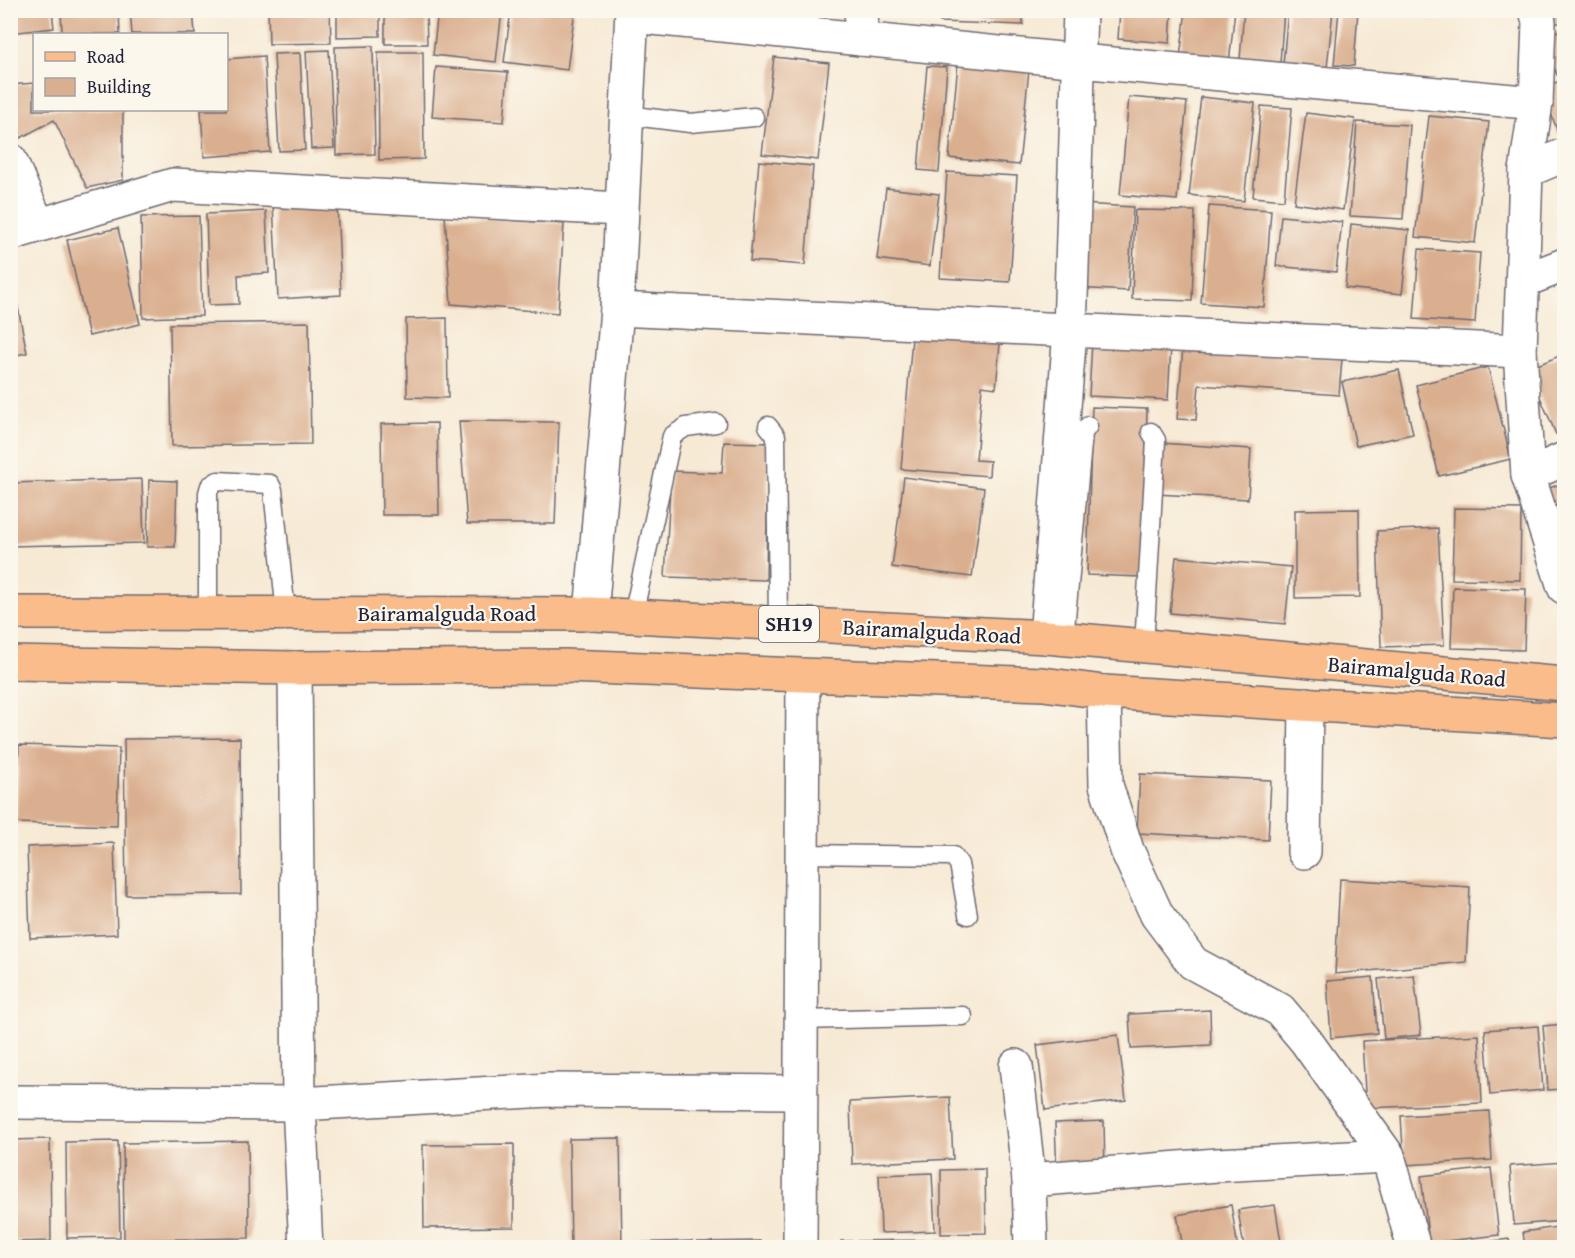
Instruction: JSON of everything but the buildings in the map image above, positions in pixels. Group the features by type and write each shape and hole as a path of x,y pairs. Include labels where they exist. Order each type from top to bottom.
{"main road":[{"name":"Bairamalguda Road","path":"10,613 591,614 1055,638 1564,684"},
{"name":"Bairamalguda Road","path":"10,663 295,668 565,666 803,677 1043,684 1104,692 1564,720"}],"street":[{"path":"1055,638 1070,331 1080,10"},
{"path":"1536,10 1539,22 1536,103 1526,171 1520,351 1528,475 1564,587"},
{"path":"591,614 617,309 620,209 632,13 861,25 1080,61 1536,103"},
{"path":"1526,171 1564,155"},
{"path":"10,160 24,229 173,185 620,209"},
{"path":"1524,281 1564,265"},
{"path":"617,309 1520,351"},
{"path":"1528,475 1564,459"},
{"path":"295,668 299,1104 306,1248"},
{"path":"800,1248 803,677"},
{"path":"1104,692 1106,785 1127,850 1157,915 1193,963 1280,1010 1306,1041 1388,1156 1414,1248"},
{"path":"1304,852 1306,704"},
{"path":"1016,1066 1029,1180 1031,1248"},
{"path":"10,1102 299,1104 550,1090 800,1092"},
{"path":"1029,1180 1217,1165 1388,1156"}],"lane":[{"path":"626,115 690,123 754,117"},
{"path":"633,616 672,436 686,427 716,423"},
{"path":"768,426 776,436 778,623"},
{"path":"1055,638 1083,433 1088,426"},
{"path":"1144,646 1156,440 1151,432"},
{"path":"208,613 208,493 210,486 218,481 270,484 273,490 286,613"},
{"path":"802,854 953,856 959,864 968,915"},
{"path":"801,1020 963,1016"}]}
